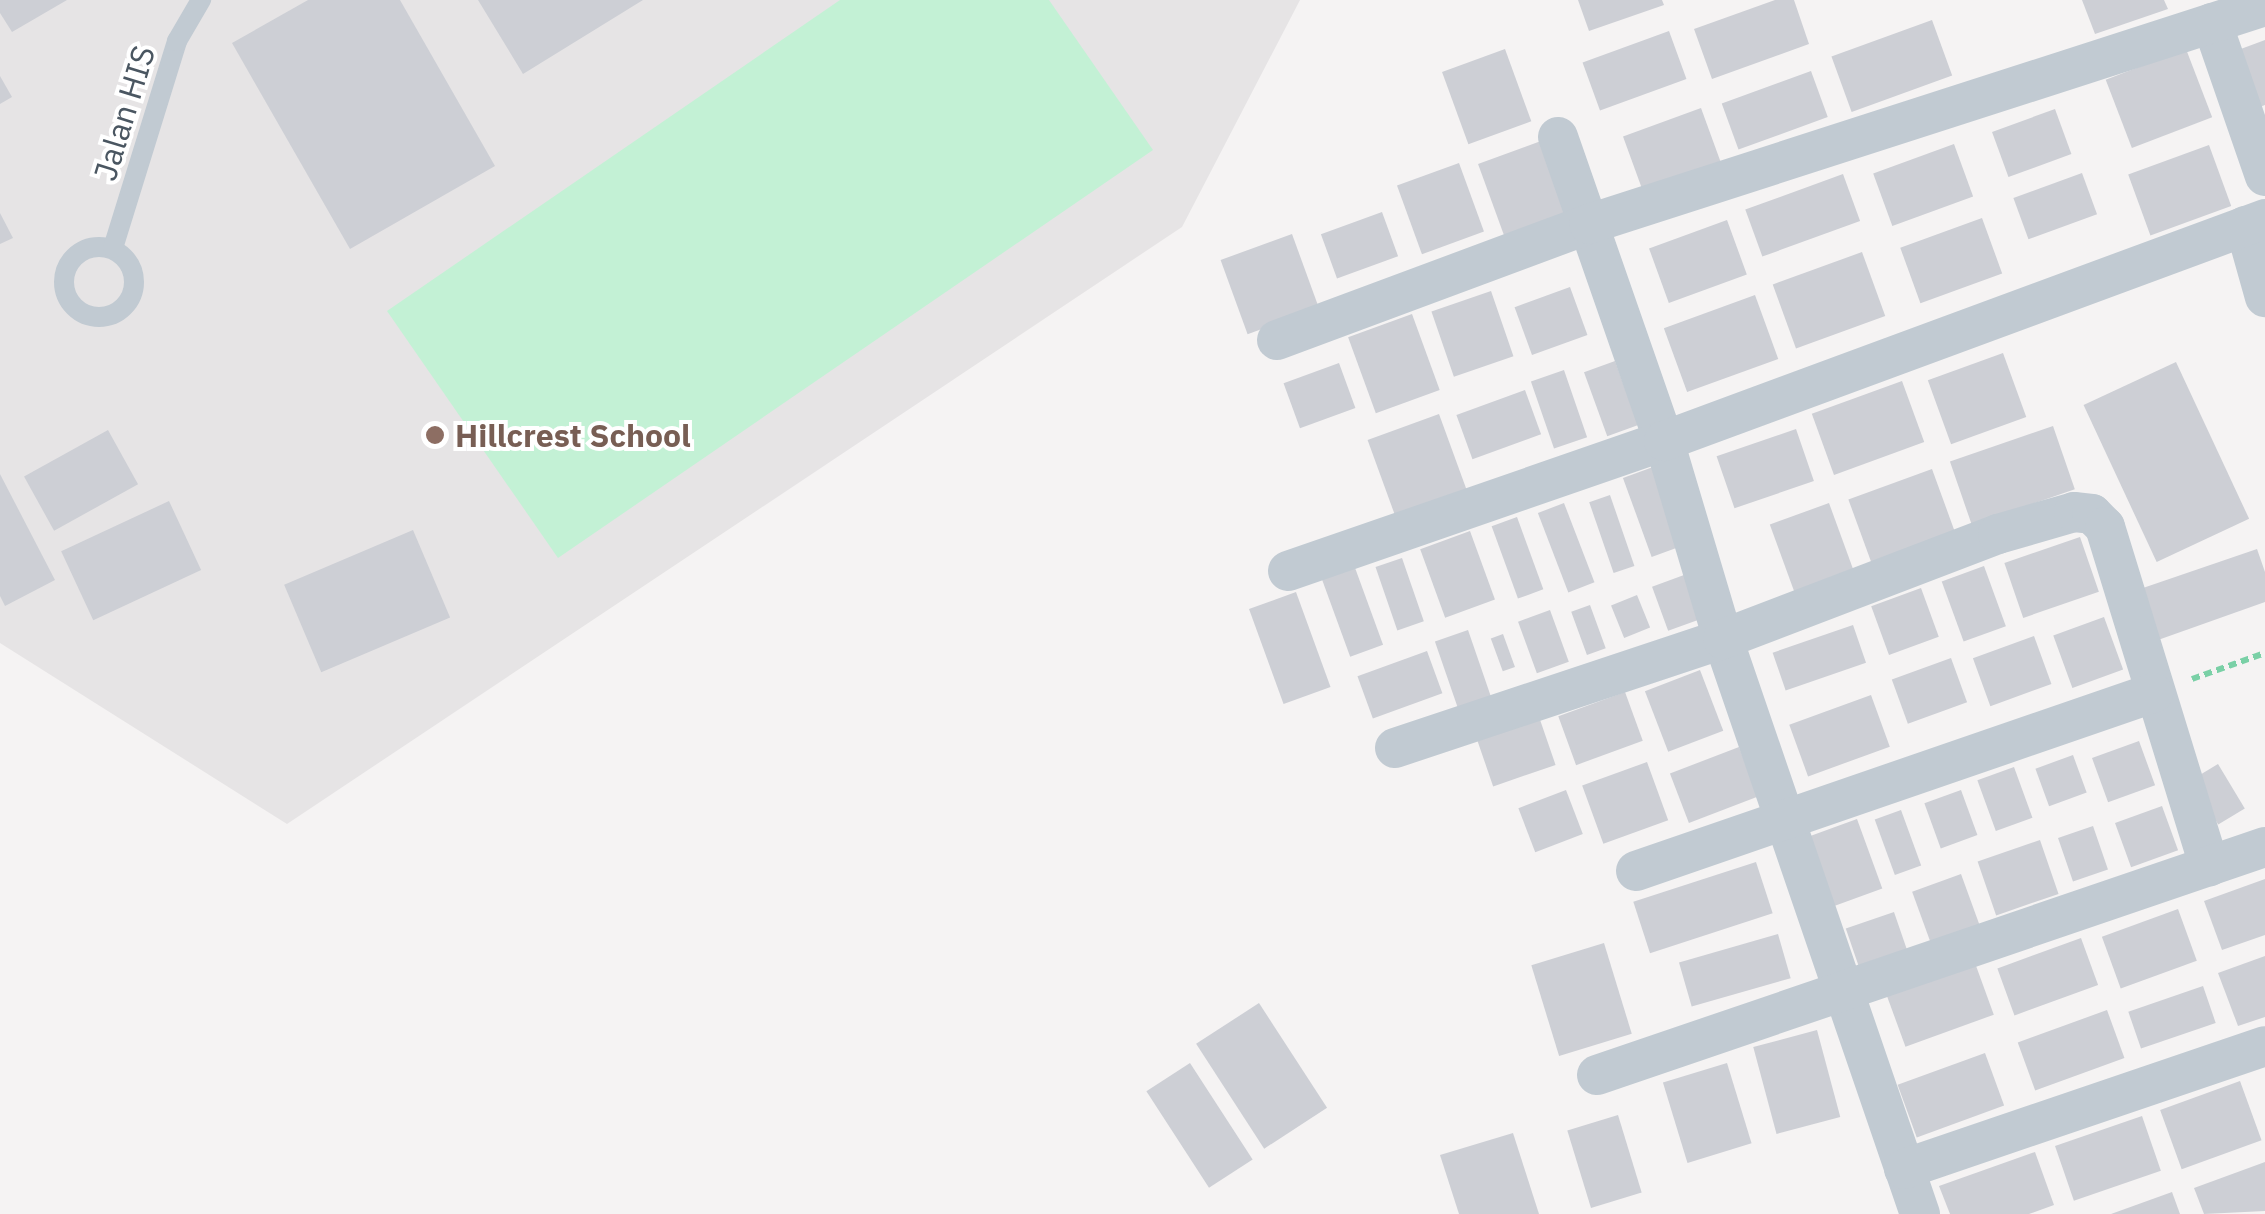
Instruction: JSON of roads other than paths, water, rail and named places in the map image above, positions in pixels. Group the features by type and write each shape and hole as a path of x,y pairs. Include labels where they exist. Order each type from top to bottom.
{"street":[{"path":"1277,340 1589,224 2265,6"},
{"path":"2212,22 2265,176"},
{"path":"1558,137 1664,442 1723,639 1920,1214"},
{"path":"1288,571 1664,442 2255,222 2265,297"},
{"path":"1394,748 1723,639 1998,534 2068,514 2092,514 2105,527 2209,866"},
{"path":"1636,872 2153,693"},
{"path":"1597,1075 2265,846"},
{"path":"1904,1169 2265,1046"}],"lane":[{"name":"Jalan HIS","path":"113,248 177,41 201,0"}],"place":[{"name":"Hillcrest School","path":"435,435"}]}
